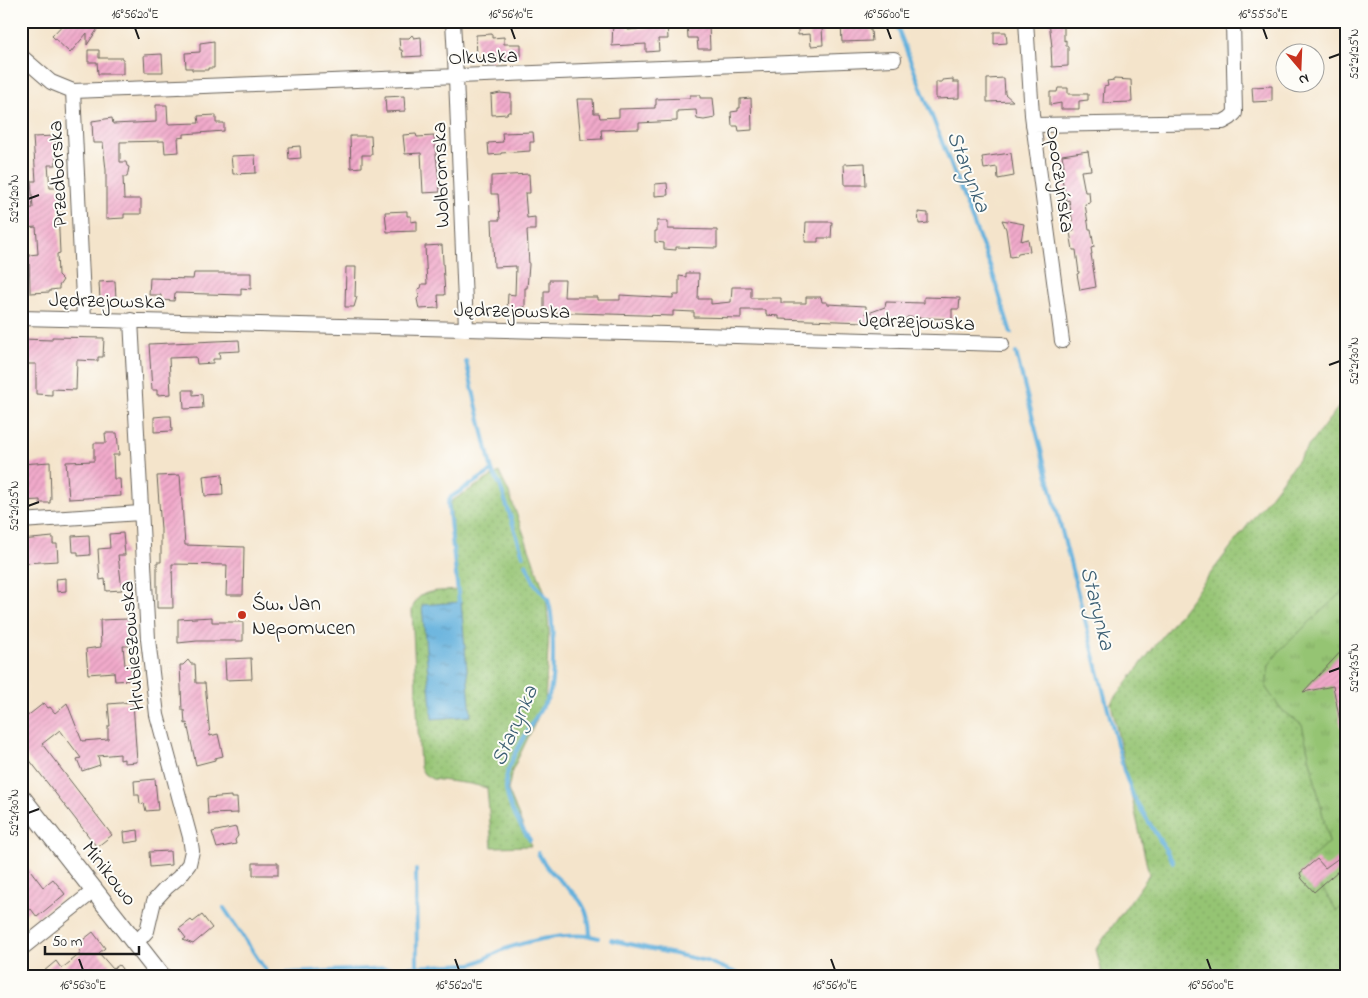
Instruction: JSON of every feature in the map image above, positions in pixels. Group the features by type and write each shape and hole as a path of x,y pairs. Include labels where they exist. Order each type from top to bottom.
{"street":[{"name":"Wolbromska","path":"453,21 466,328"},
{"name":"Opoczyńska","path":"1026,21 1033,125 1062,341"},
{"path":"1033,125 1223,122 1235,113 1233,21"},
{"name":"Przedborska","path":"21,56 51,82 73,91 84,319"},
{"name":"Olkuska","path":"73,91 456,78 894,59"},
{"name":"Jędrzejowska","path":"21,318 466,328 1002,344"},
{"name":"Hrubieszowska","path":"130,320 148,639 156,715 192,851 189,864 183,873 154,901 147,931 136,943"},
{"path":"21,521 140,513"},
{"name":"Minikowo","path":"21,797 162,977"},
{"path":"21,949 95,890"}],"green space":[{"path":"1347,396 1347,977 1103,977 1096,949 1149,875 1111,703"},
{"path":"499,472 509,493 546,596 549,631 545,702 512,771 508,790 531,846 492,847 487,788 432,779 424,774 420,767 412,611 418,598 423,594 436,591 458,590 450,502"},
{"path":"1347,587 1347,902 1337,911 1306,863 1329,842 1302,725 1281,709 1266,688 1269,665 1280,650"}],"water":[{"path":"461,602 471,716 432,719 422,605"}],"building":[{"path":"66,21 103,21 87,45 87,33 70,53 52,36"},
{"path":"613,21 628,22 628,30 648,28 648,21 667,21 668,39 658,39 659,51 646,52 646,44 612,46"},
{"path":"687,21 706,21 706,25 709,25 710,49 698,49 697,38 688,38"},
{"path":"798,21 818,21 819,29 822,28 823,45 811,46 810,34 798,35"},
{"path":"1049,21 1064,21 1064,41 1066,40 1066,46 1068,46 1068,66 1052,67"},
{"path":"868,23 872,41 842,42 841,24"},
{"path":"994,32 1006,32 1007,43 994,44"},
{"path":"492,34 492,38 504,37 504,44 521,44 521,56 493,58 490,65 486,58 477,58 476,35"},
{"path":"412,35 414,38 421,37 422,56 403,57 399,38 409,38"},
{"path":"214,41 214,68 192,70 192,68 186,68 185,53 200,52 200,43"},
{"path":"88,50 99,50 99,58 123,58 123,74 98,74 97,62 88,62"},
{"path":"162,54 163,72 145,72 144,55"},
{"path":"1004,78 1005,94 1013,101 987,102 987,79"},
{"path":"953,79 953,82 959,82 959,98 936,99 936,82"},
{"path":"1114,79 1131,80 1132,102 1103,103 1104,87 1108,86 1107,81"},
{"path":"1272,86 1272,101 1253,102 1252,87"},
{"path":"1058,88 1068,88 1068,94 1088,94 1088,100 1079,101 1079,109 1061,109 1061,103 1050,105 1050,92 1057,92"},
{"path":"500,93 511,94 511,112 492,115 491,95"},
{"path":"690,95 700,95 700,98 713,98 715,118 697,119 696,110 677,111 677,121 639,123 639,129 601,130 602,139 581,140 577,99 593,99 594,113 599,113 600,118 619,117 619,109 655,108 656,99 690,98"},
{"path":"404,96 405,111 386,112 385,97"},
{"path":"751,98 752,130 739,131 738,126 732,126 731,112 738,111 740,99"},
{"path":"156,105 167,105 168,124 199,123 198,116 216,115 216,123 224,123 224,131 184,134 184,137 178,138 179,152 165,153 164,141 120,142 120,162 126,162 129,167 127,177 123,177 124,199 141,199 141,214 124,214 124,218 106,219 106,170 103,143 93,143 92,121 112,118 113,124 156,122"},
{"path":"533,132 534,142 530,142 530,151 489,155 488,143 503,142 502,133"},
{"path":"416,134 417,137 434,136 440,192 423,193 421,153 405,154 403,135"},
{"path":"55,136 56,165 48,165 50,188 61,188 62,210 58,210 60,253 57,254 58,275 63,280 59,289 50,290 50,292 30,293 29,255 38,254 37,238 36,227 25,228 24,209 33,208 31,181 36,181 33,137"},
{"path":"350,136 371,136 372,155 362,155 362,167 351,168"},
{"path":"300,146 301,158 289,159 288,147"},
{"path":"1088,151 1091,170 1081,171 1085,192 1089,192 1090,203 1085,204 1094,247 1091,248 1091,254 1096,287 1080,290 1076,250 1073,250 1070,232 1074,231 1069,200 1066,201 1061,173 1063,173 1062,166 1064,166 1062,155"},
{"path":"1011,153 1014,176 998,179 997,167 984,169 982,157"},
{"path":"255,155 256,173 233,174 231,156"},
{"path":"865,163 866,185 845,185 844,164"},
{"path":"529,174 530,193 525,193 527,218 535,217 535,230 527,230 529,265 527,288 525,288 525,307 521,307 521,312 507,312 508,294 515,295 516,266 494,267 492,220 500,220 498,194 491,194 491,176"},
{"path":"667,183 668,195 655,196 655,184"},
{"path":"407,211 407,216 411,216 411,222 417,221 417,231 387,232 385,212"},
{"path":"918,212 928,213 928,223 919,224"},
{"path":"1002,220 1024,224 1021,241 1028,239 1030,251 1018,253 1017,256 1010,257 1006,229"},
{"path":"657,221 668,221 668,229 717,230 717,248 676,247 676,250 664,249 664,243 655,242"},
{"path":"806,222 832,222 831,238 818,238 818,242 805,242"},
{"path":"442,245 445,295 438,295 439,308 419,309 418,289 421,288 422,284 427,284 425,246"},
{"path":"346,267 356,267 355,297 357,297 354,307 345,307"},
{"path":"194,273 251,273 251,289 241,288 241,295 175,293 174,301 161,300 161,295 149,295 150,278 193,279"},
{"path":"686,273 699,273 698,299 711,299 711,304 731,302 732,287 751,287 751,298 781,298 781,303 806,303 806,297 821,297 822,302 827,302 827,304 866,306 866,314 885,307 886,302 924,303 924,297 960,298 959,309 952,309 952,319 907,317 907,319 890,318 890,322 779,319 779,316 766,315 766,310 741,310 741,318 694,317 694,312 673,311 673,316 544,312 544,291 549,291 549,280 565,280 564,297 598,297 598,300 620,300 620,295 673,298 673,295 679,295 679,276 686,277"},
{"path":"115,281 116,299 100,300 99,282"},
{"path":"52,337 104,338 103,357 98,357 98,361 77,360 76,390 52,389 52,395 36,394 36,364 22,364 21,339 52,340"},
{"path":"239,340 240,351 219,352 220,359 213,359 213,363 197,364 196,357 169,358 171,394 157,395 157,390 152,390 149,344"},
{"path":"183,390 193,390 193,395 202,394 203,408 184,409"},
{"path":"171,416 172,431 154,432 154,417"},
{"path":"105,433 117,433 119,455 113,455 114,479 120,479 121,496 69,499 66,462 94,461 94,443 106,443"},
{"path":"50,462 50,503 40,503 40,500 21,501 21,464"},
{"path":"222,474 223,495 205,496 203,476"},
{"path":"180,475 185,545 244,547 243,595 226,595 227,565 172,564 173,608 157,608 157,562 161,562 161,529 157,476"},
{"path":"123,533 125,555 118,555 122,590 106,591 105,579 100,580 98,549 110,548 109,534"},
{"path":"89,535 90,555 78,556 78,552 73,552 72,536"},
{"path":"53,537 53,544 57,544 58,561 24,563 23,556 21,556 21,540"},
{"path":"66,578 66,591 57,592 56,579"},
{"path":"212,617 212,622 243,622 243,641 178,643 178,619"},
{"path":"128,619 130,646 123,646 125,665 131,665 132,680 115,681 114,672 88,674 86,649 101,647 100,620"},
{"path":"1347,645 1347,730 1342,731 1333,686 1303,692"},
{"path":"251,658 252,679 226,680 225,659"},
{"path":"188,660 191,664 195,664 196,683 205,683 210,736 218,734 223,756 196,765 187,723 185,724 184,710 182,710 180,665 183,665"},
{"path":"133,702 137,762 124,763 124,759 120,760 120,754 98,756 100,765 82,771 77,759 81,758 60,730 42,744 112,835 97,847 21,749 21,721 44,703 55,713 67,703 82,741 108,739 108,726 110,726 108,704"},
{"path":"155,779 158,810 146,811 144,803 140,804 139,795 135,795 134,781"},
{"path":"231,796 231,798 237,798 238,813 208,814 207,798"},
{"path":"236,827 238,836 235,840 236,844 217,848 212,832"},
{"path":"138,830 139,841 125,843 124,832"},
{"path":"170,851 171,865 150,867 149,852"},
{"path":"1347,852 1347,863 1314,892 1302,879 1300,873 1317,859 1325,868"},
{"path":"21,858 43,887 53,879 65,894 37,917 31,909 21,917"},
{"path":"253,863 278,863 278,875 253,875"},
{"path":"202,915 212,928 193,944 183,940 186,938 179,929"},
{"path":"93,932 105,948 99,953 113,969 119,965 128,977 100,977 103,973 98,977 37,977 56,961 61,968 65,966 81,953 79,950 82,947 79,943"}],"waterway":[{"name":"Starynka","path":"895,21 991,268 1011,333"},
{"name":"Starynka","path":"1016,353 1124,771 1133,796 1173,862"},
{"name":"Starynka","path":"466,361 492,471 500,485 523,555"},
{"name":"Starynka","path":"459,602 448,503 451,497 492,471"},
{"name":"Starynka","path":"526,564 536,585 548,600 552,620 553,648 549,695 517,750 506,780 507,796 510,804 517,820 530,840"},
{"name":"Starynka","path":"538,853 545,865 571,890 584,908 589,920 590,936 599,938"},
{"path":"416,870 417,966"},
{"name":"Starynka","path":"224,908 268,974 471,964 505,949 536,940 568,936 590,936"},
{"name":"Starynka","path":"611,940 706,961 747,977"}],"place":[{"name":"Św. Jan Nepomucen","path":"242,615"}]}
